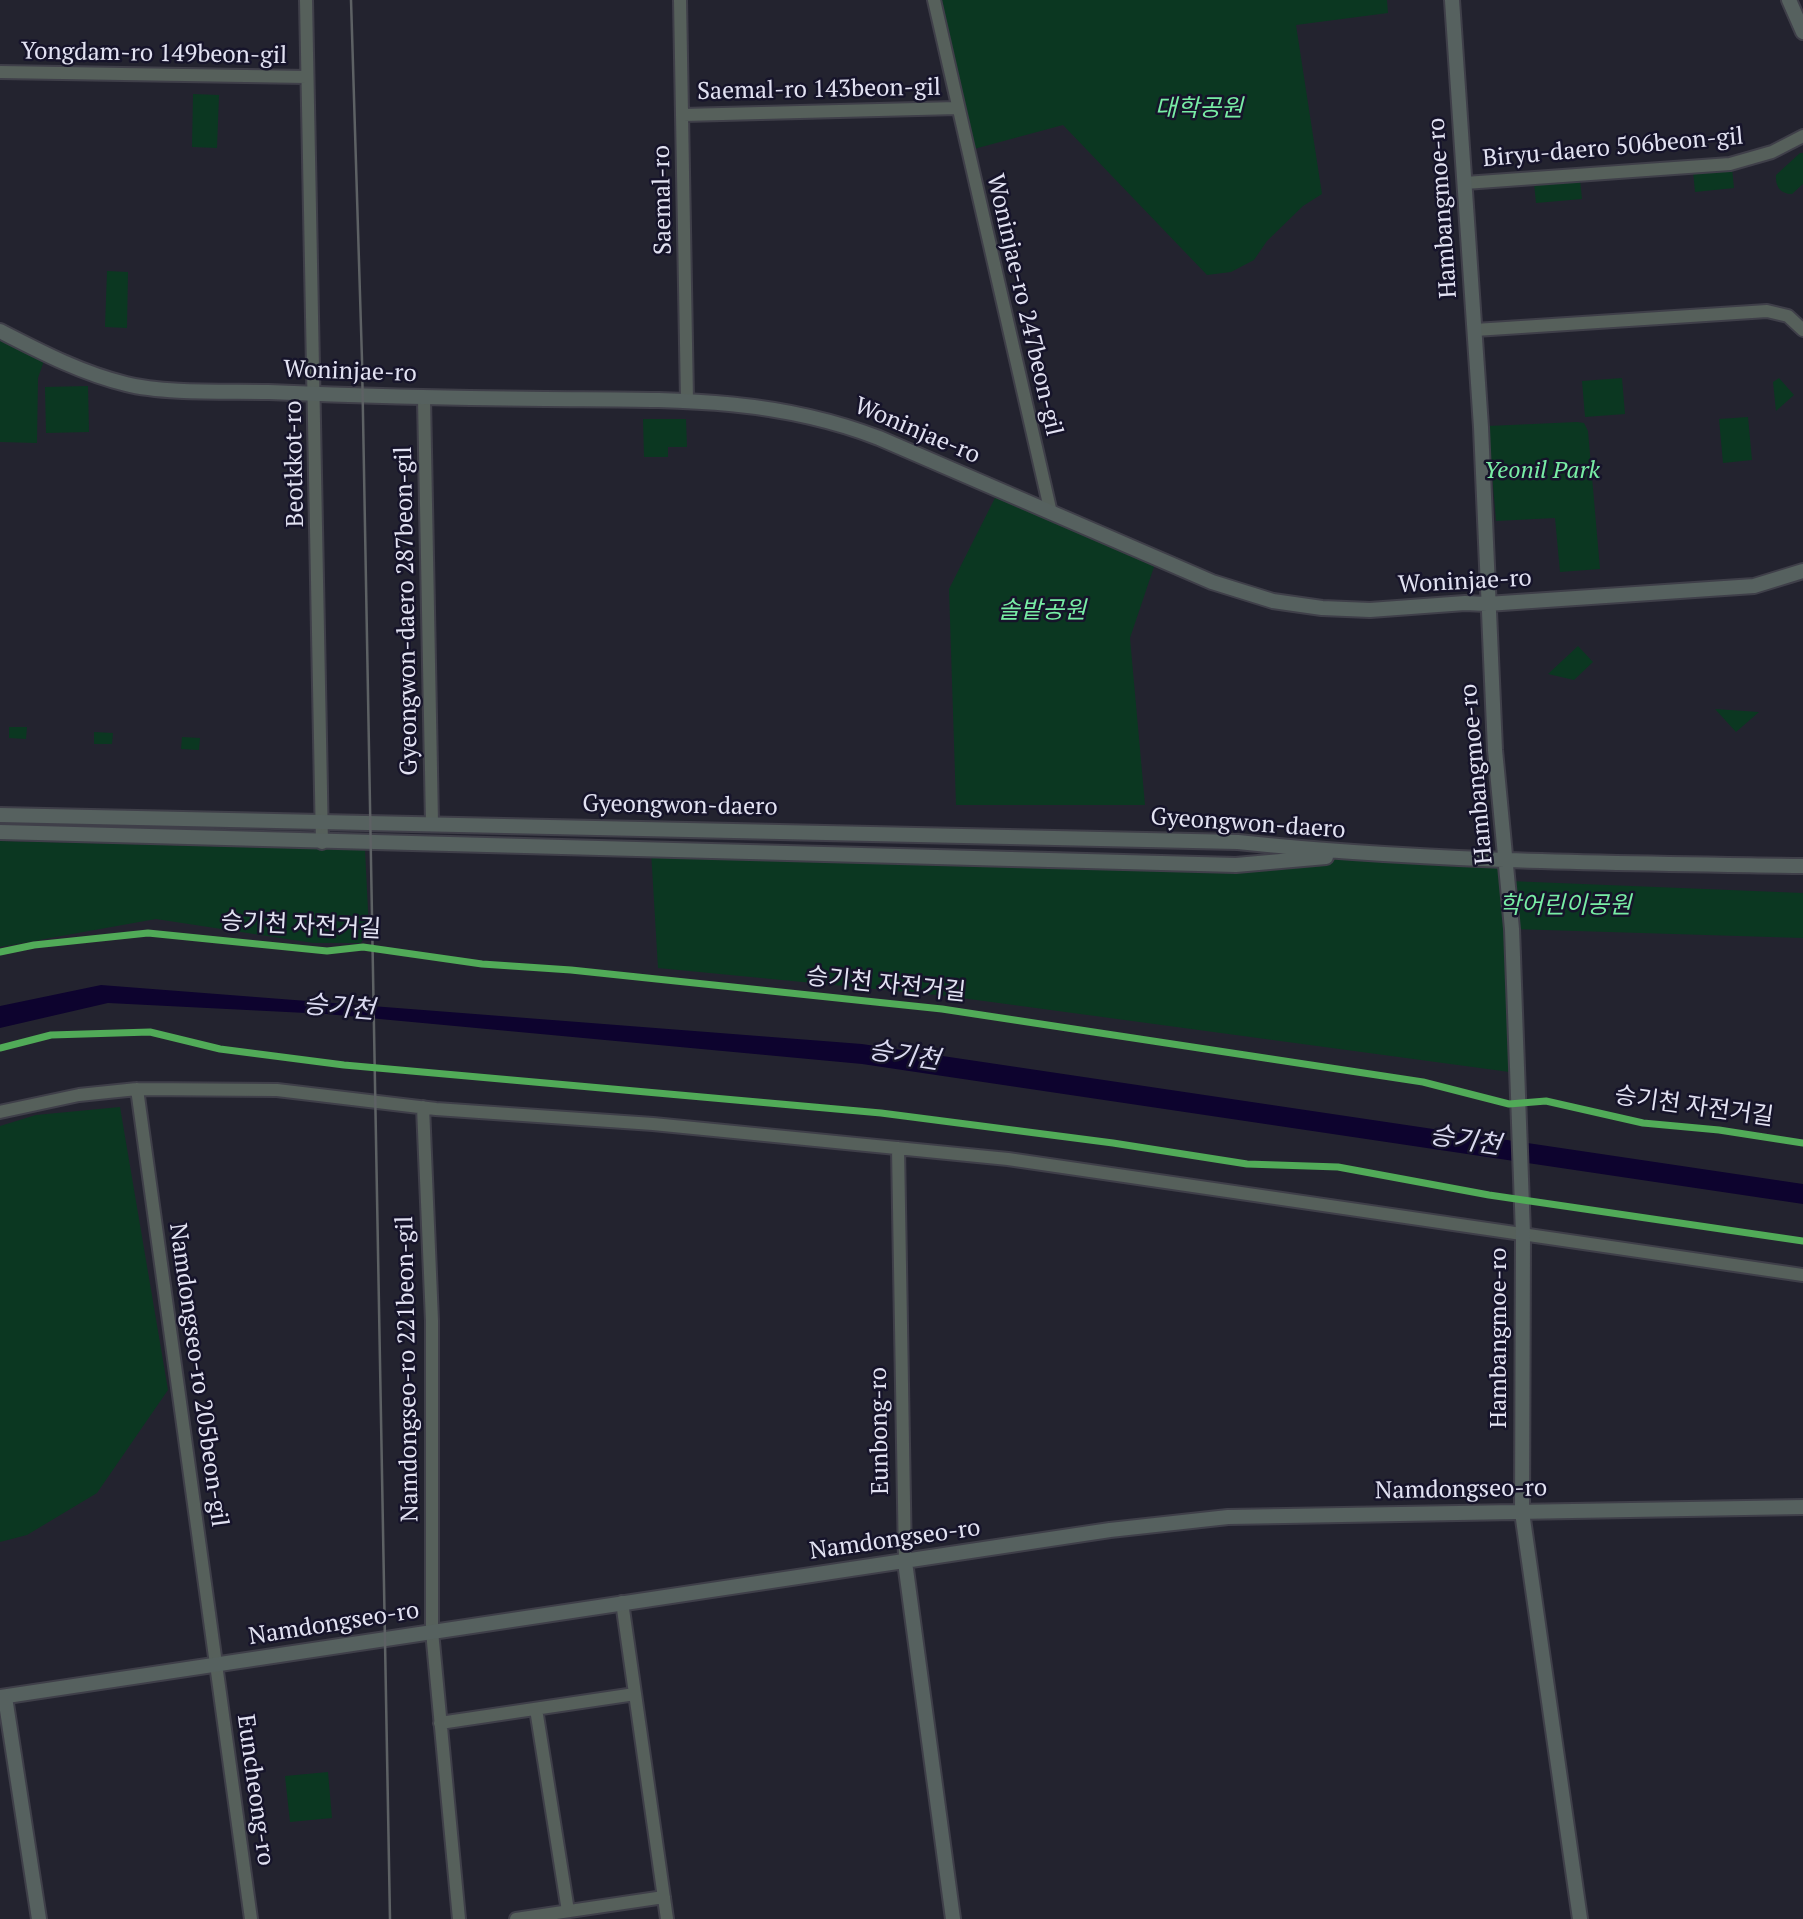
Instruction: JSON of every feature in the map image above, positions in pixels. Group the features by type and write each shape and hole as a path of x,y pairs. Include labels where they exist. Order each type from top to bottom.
{"main road":[{"name":"Hambangmoe-ro","path":"1452,0 1481,427 1495,750 1512,929 1522,1215 1522,1512 1580,1919"},
{"path":"1789,0 1803,32"},
{"name":"Woninjae-ro","path":"0,331 66,366 129,385 424,398 687,400 751,404 836,421 1212,582 1273,601 1370,610 1465,603 1487,604 1754,586 1803,571"},
{"name":"Gyeongwon-daero","path":"0,815 432,822 1238,842 1359,855 1505,861 1803,866"},
{"name":"Gyeongwon-daero","path":"0,832 322,843 1236,865 1359,855"},
{"name":"Namdongseo-ro","path":"3,1697 1110,1530 1228,1517 1803,1507"},
{"name":"Eunbong-ro","path":"905,1562 953,1919"},
{"path":"3,1697 39,1919"}],"street":[{"name":"Beotkkot-ro","path":"306,0 322,843"},
{"name":"Saemal-ro","path":"680,0 687,400"},
{"name":"Woninjae-ro 247beon-gil","path":"934,0 1051,513"},
{"name":"Yongdam-ro 149beon-gil","path":"0,72 307,77"},
{"name":"Saemal-ro 143beon-gil","path":"683,115 957,108"},
{"name":"Biryu-daero 506beon-gil","path":"1465,183 1730,164 1772,152 1803,136"},
{"path":"1475,330 1767,311 1788,316 1803,330"},
{"name":"Gyeongwon-daero 287beon-gil","path":"424,398 432,822"},
{"path":"0,1112 79,1095 137,1089 277,1090 423,1107 653,1124 898,1148 1094,1171 1803,1275"},
{"name":"Namdongseo-ro 205beon-gil","path":"137,1089 216,1666"},
{"name":"Namdongseo-ro 221beon-gil","path":"423,1107 432,1321 432,1631 459,1919"},
{"name":"Eunbong-ro","path":"898,1148 905,1562"},
{"path":"622,1602 667,1919"},
{"name":"Euncheong-ro","path":"216,1666 251,1919"},
{"path":"440,1723 635,1694"},
{"path":"536,1709 568,1911"},
{"path":"516,1919 664,1897"}],"green space":[{"name":"대학공원","path":"942,0 1387,0 1388,13 1296,25 1322,194 1303,206 1267,241 1254,260 1231,272 1207,275 1063,125 974,149"},
{"path":"193,94 219,95 217,148 192,147"},
{"path":"1803,153 1803,184 1792,194 1784,193 1777,186 1776,175"},
{"path":"1732,168 1734,188 1695,192 1693,171"},
{"path":"1580,179 1582,199 1536,203 1534,183"},
{"path":"107,271 128,272 127,328 105,327"},
{"path":"0,331 46,355 38,378 37,443 0,442"},
{"path":"1622,378 1625,414 1585,417 1582,381"},
{"path":"1779,378 1794,395 1776,411 1773,382"},
{"path":"88,386 89,432 46,433 45,387"},
{"path":"1748,417 1752,460 1723,463 1719,419"},
{"path":"643,419 686,419 687,447 668,447 668,457 644,457"},
{"name":"Yeonil Park","path":"1584,423 1588,431 1600,569 1560,572 1555,518 1496,521 1488,426"},
{"name":"솔밭공원","path":"999,490 1157,558 1130,638 1145,805 956,805 949,589"},
{"path":"1578,646 1593,662 1574,680 1548,674"},
{"path":"1715,709 1759,712 1736,732"},
{"path":"9,727 27,727 26,739 9,738"},
{"path":"94,732 113,733 112,744 94,744"},
{"path":"182,737 200,738 199,750 181,749"},
{"path":"0,841 365,850 369,930 361,943 313,943 156,919 0,947"},
{"path":"651,851 1236,865 1359,854 1505,861 1517,1073 947,996 658,968"},
{"name":"학어린이공원","path":"1509,881 1803,893 1803,938 1512,929"},
{"path":"120,1107 168,1390 97,1493 27,1535 0,1542 0,1126 36,1115"},
{"path":"328,1772 332,1818 290,1822 285,1776"}],"water":[{"name":"승기천","path":"101,985 862,1044 1803,1184 1803,1204 862,1064 326,1014 108,1003 0,1028 0,1006"}],"railway":[{"path":"351,0 362,360 390,1919"}],"cycle path":[{"name":"승기천 자전거길","path":"0,952 34,945 148,933 327,951 363,947 482,964 571,970 942,1009 1423,1082 1509,1104 1546,1101 1643,1123 1719,1130 1803,1143"},
{"path":"0,1048 51,1035 150,1032 220,1049 344,1065 881,1113 1113,1143 1247,1164 1338,1167 1489,1195 1803,1241"}]}
